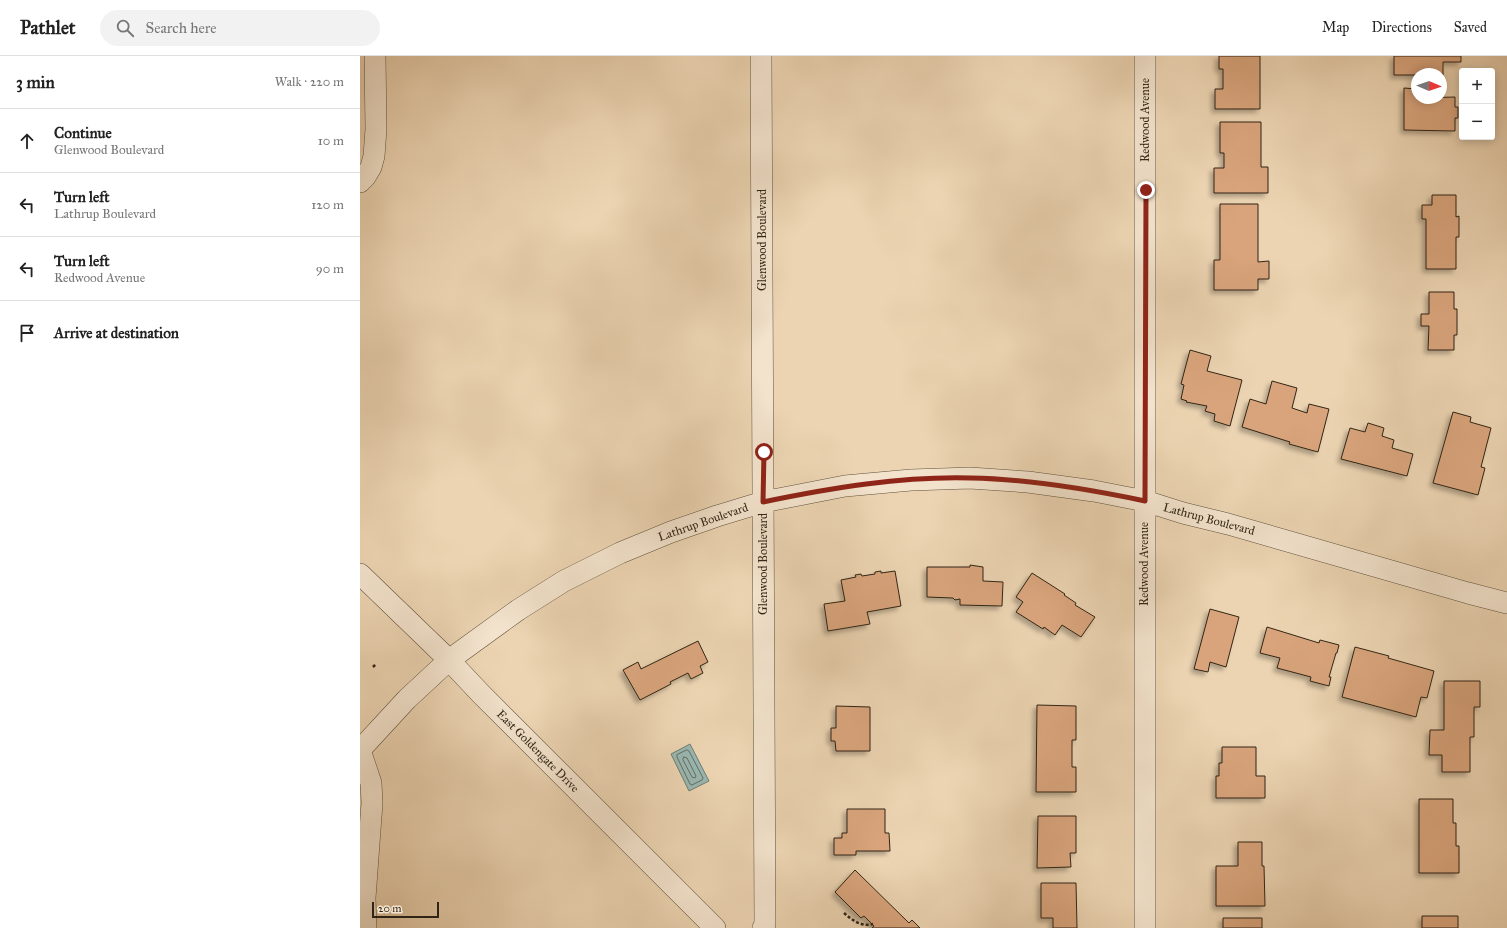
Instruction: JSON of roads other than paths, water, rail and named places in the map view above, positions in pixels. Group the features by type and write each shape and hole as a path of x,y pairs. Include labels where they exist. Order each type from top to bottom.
{"street":[{"path":"360,182 371,167 374,156 368,129 375,56"},
{"name":"Glenwood Boulevard","path":"761,56 765,908 765,924 763,928"},
{"name":"Redwood Avenue","path":"1145,56 1145,928"},
{"name":"Lathrup Boulevard","path":"360,750 407,698 449,660 518,610 564,581 620,553 671,532 717,516 763,502 845,486 911,480 970,478 1028,482 1087,490 1145,501 1183,513 1236,526 1460,591 1507,603"},
{"name":"East Goldengate Drive","path":"360,574 449,660 481,694 715,928"},
{"path":"360,750 371,783 372,803 371,836 366,873 366,928"}],"water":[{"path":"690,744 709,781 689,791 671,754"}]}
